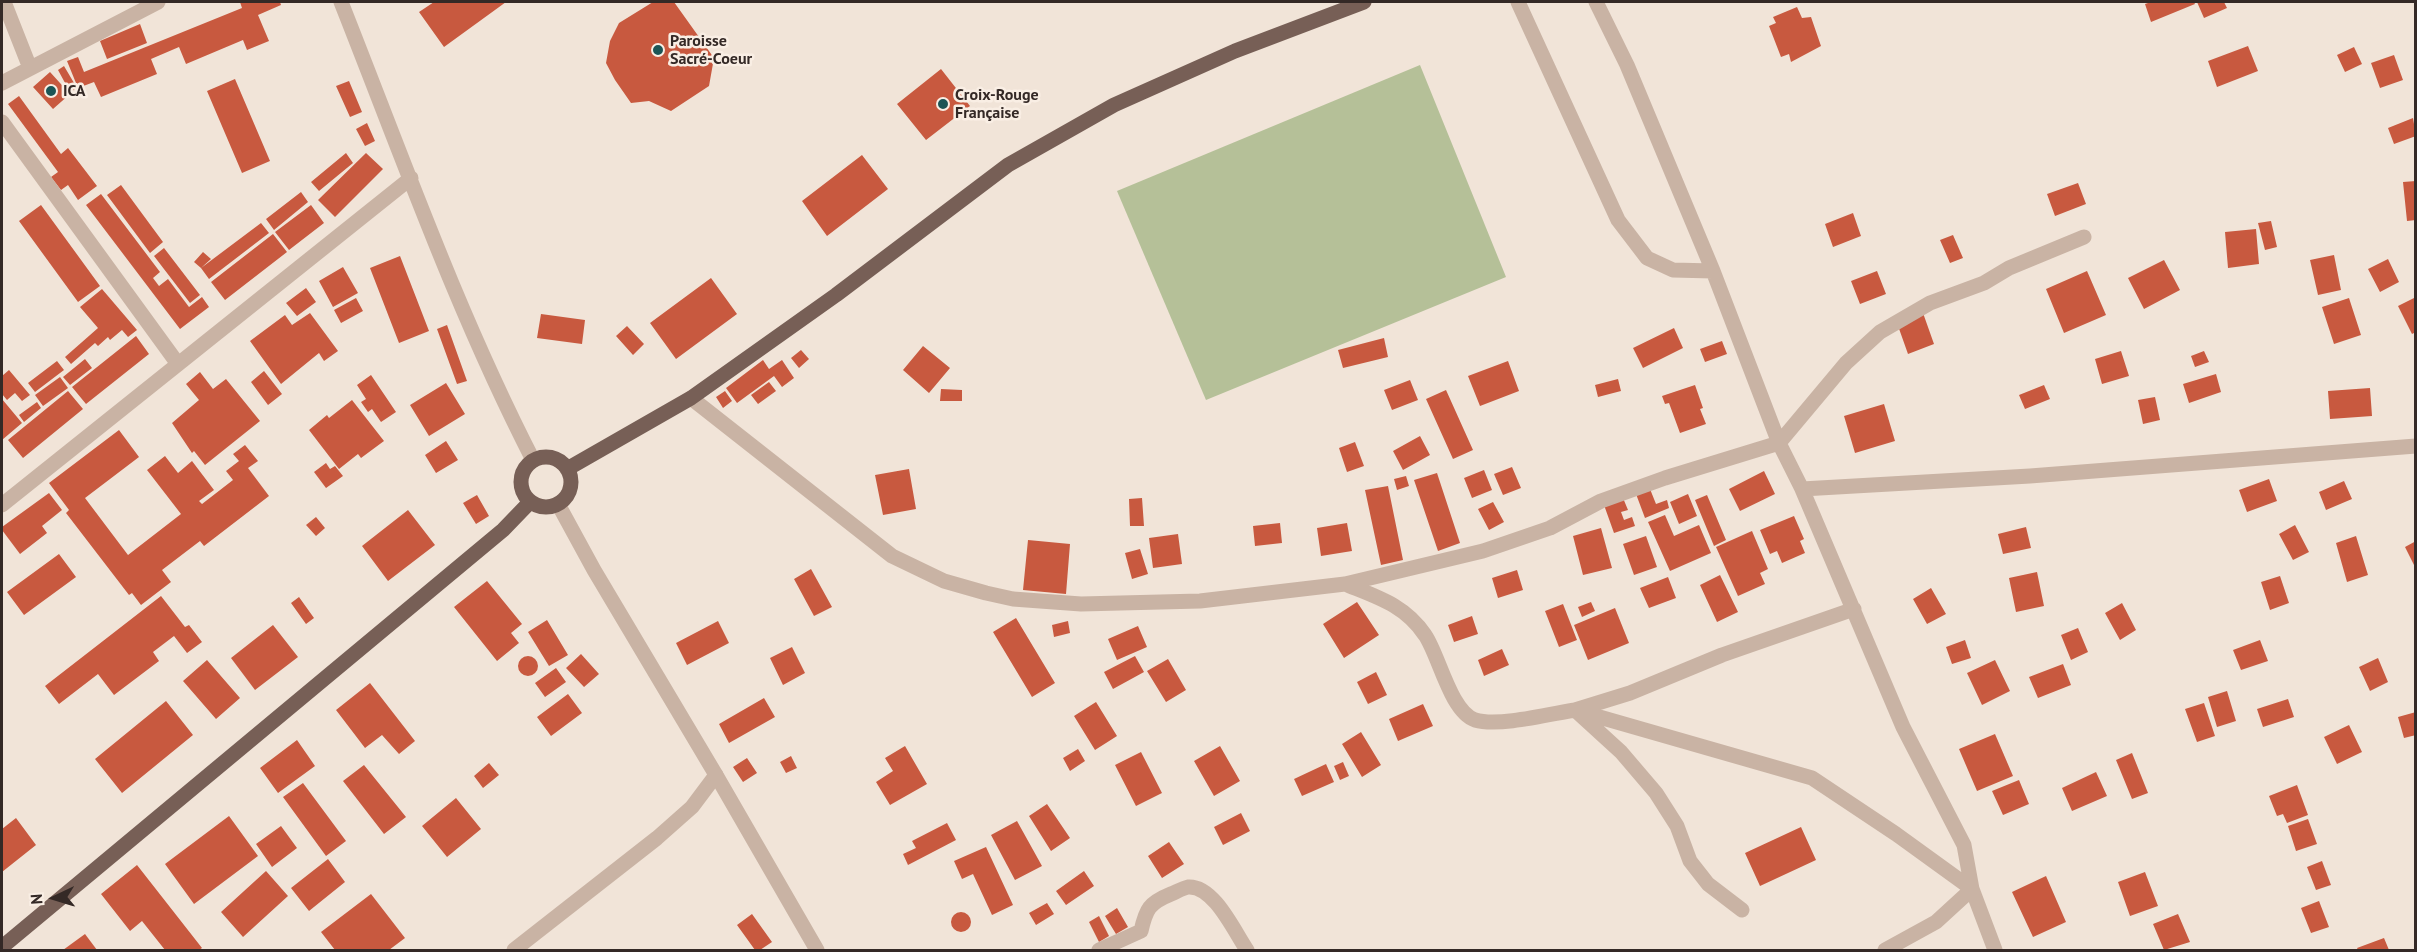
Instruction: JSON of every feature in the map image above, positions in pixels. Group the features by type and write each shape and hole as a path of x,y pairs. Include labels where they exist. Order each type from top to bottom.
{"main road":[{"path":"567,469 691,398 836,295 1008,165 1114,105 1235,51 1364,2"},
{"path":"542,457 552,458 561,462 567,469 570,489 558,504 549,507 539,506 530,502 524,494 520,485 521,475 533,460 542,457"},
{"path":"2,947 503,530 530,502"}],"street":[{"path":"4,2 30,68"},
{"path":"2,83 158,2"},
{"path":"340,2 411,178 450,283 496,389 533,460"},
{"path":"1518,2 1618,220 1647,258 1673,270 1713,271"},
{"path":"1596,2 1627,65 1713,271 1779,443 1802,489 1903,727 1964,845 1972,889 1995,951"},
{"path":"2,122 178,364"},
{"path":"2,505 411,178"},
{"path":"691,398 892,556 944,581 1013,599 1081,604 1200,601 1345,584 1483,551 1550,528 1601,501 1665,478 1779,443 1846,363 1880,332 1930,303 1984,283 2009,268 2084,237"},
{"path":"1802,489 2031,476 2415,447"},
{"path":"558,504 594,570 817,951"},
{"path":"1345,584 1395,604 1425,635 1463,711 1475,719 1497,722 1575,710 1630,693 1722,655 1854,609"},
{"path":"1575,710 1812,778 1896,834 1972,889"},
{"path":"1575,710 1621,752 1656,793 1677,826 1690,861 1708,885 1742,910"},
{"path":"514,951 657,838 692,807 716,775"},
{"path":"1099,951 1141,931 1146,910 1158,899 1189,887 1205,892 1223,911 1247,951"},
{"path":"1885,951 1936,922 1972,889"}],"green space":[{"path":"1420,65 1506,277 1206,400 1117,191"}],"building":[{"path":"240,2 280,2 281,5 258,15 269,41 247,50 243,40 186,64 179,47 151,59 157,74 101,97 94,82 78,88 67,61 78,57 84,72 242,8"},
{"path":"434,2 506,2 444,47 419,12"},
{"name":"Paroisse Sacré-Coeur","path":"653,2 674,2 714,58 709,86 671,111 649,101 631,103 606,63 610,41 619,23"},
{"path":"2194,2 2195,4 2151,22 2145,4"},
{"path":"2197,2 2224,2 2227,8 2204,18"},
{"path":"1797,7 1802,18 1811,17 1821,46 1791,62 1789,54 1781,57 1769,26 1776,23 1773,17"},
{"path":"140,24 147,43 107,59 100,41"},
{"path":"2248,46 2258,71 2217,87 2208,61"},
{"path":"2354,47 2362,64 2345,72 2337,55"},
{"path":"2394,55 2403,80 2380,88 2371,63"},
{"path":"64,66 77,88 70,92 58,70"},
{"path":"941,69 970,106 926,140 897,104"},
{"name":"ICA","path":"50,72 70,94 53,109 33,87"},
{"path":"235,79 270,161 242,173 207,91"},
{"path":"349,81 362,112 350,117 336,86"},
{"path":"19,96 61,154 68,148 97,186 78,200 68,185 61,190 51,177 58,172 8,104"},
{"path":"2413,118 2416,136 2394,144 2388,128"},
{"path":"367,123 375,141 365,146 356,129"},
{"path":"346,153 353,163 319,191 311,182"},
{"path":"366,153 383,169 335,217 318,200"},
{"path":"862,155 888,189 827,236 802,201"},
{"path":"2416,181 2416,220 2407,221 2403,182"},
{"path":"2078,183 2086,204 2055,216 2047,194"},
{"path":"121,185 163,242 150,253 107,195"},
{"path":"301,192 308,202 274,230 266,219"},
{"path":"101,194 160,272 153,278 159,286 168,279 189,307 202,297 209,307 180,329 86,205"},
{"path":"41,205 100,286 78,302 19,221"},
{"path":"311,205 324,223 289,250 275,232"},
{"path":"1853,213 1861,236 1833,247 1825,224"},
{"path":"2271,221 2277,247 2265,250 2258,223"},
{"path":"261,223 269,233 209,279 201,268"},
{"path":"2256,229 2259,264 2228,268 2225,232"},
{"path":"273,234 287,252 225,300 211,282"},
{"path":"1953,235 1963,258 1950,263 1940,240"},
{"path":"164,248 200,295 190,303 154,256"},
{"path":"203,252 211,259 201,268 194,262"},
{"path":"2334,255 2341,290 2318,295 2310,260"},
{"path":"400,256 429,331 399,343 370,268"},
{"path":"2388,259 2399,282 2380,292 2368,269"},
{"path":"2164,260 2180,290 2144,309 2128,278"},
{"path":"343,267 358,293 333,307 319,281"},
{"path":"1877,271 1886,294 1860,304 1851,281"},
{"path":"2087,271 2106,315 2064,333 2046,289"},
{"path":"711,278 737,314 676,359 650,323"},
{"path":"306,288 316,302 297,316 286,303"},
{"path":"102,289 137,330 128,337 122,330 110,340 108,337 98,346 95,343 71,364 65,357 98,328 80,307"},
{"path":"2416,297 2416,332 2412,334 2398,306"},
{"path":"356,298 363,311 341,323 334,310"},
{"path":"2349,298 2361,335 2334,344 2322,307"},
{"path":"310,313 338,351 324,361 319,353 281,384 250,341 285,315 292,325"},
{"path":"1923,313 1934,344 1908,354 1897,323"},
{"path":"541,314 585,320 582,344 537,338"},
{"path":"447,325 467,381 457,384 437,329"},
{"path":"627,326 644,344 633,355 616,336"},
{"path":"1674,328 1683,348 1643,368 1633,348"},
{"path":"136,336 149,354 86,404 72,387"},
{"path":"1384,338 1388,357 1343,368 1338,350"},
{"path":"1722,341 1727,354 1705,362 1700,349"},
{"path":"923,346 950,368 929,393 903,370"},
{"path":"801,350 809,359 799,368 791,358"},
{"path":"2121,351 2129,376 2102,384 2095,359"},
{"path":"2204,351 2209,362 2195,367 2191,356"},
{"path":"85,359 92,368 70,385 63,377"},
{"path":"763,360 769,369 782,360 794,378 782,387 774,376 737,403 726,388"},
{"path":"57,361 64,370 35,392 28,383"},
{"path":"1508,361 1519,391 1480,406 1468,376"},
{"path":"9,370 30,395 22,401 15,393 7,400 2,394 2,376"},
{"path":"264,371 282,394 268,405 251,382"},
{"path":"200,372 213,389 226,379 260,421 205,465 194,451 192,453 172,423 199,400 186,384"},
{"path":"2216,374 2221,392 2189,403 2183,384"},
{"path":"371,375 396,412 381,422 372,409 368,412 361,402 366,399 357,385"},
{"path":"60,377 68,388 43,406 35,395"},
{"path":"1618,379 1621,391 1598,397 1595,385"},
{"path":"1410,380 1418,400 1392,410 1384,390"},
{"path":"769,382 776,391 758,404 751,395"},
{"path":"446,383 465,414 429,436 410,405"},
{"path":"1695,385 1706,424 1680,433 1669,403 1665,404 1662,396"},
{"path":"2044,385 2050,399 2025,409 2019,395"},
{"path":"2370,388 2372,416 2330,419 2328,391"},
{"path":"941,389 962,390 962,401 940,401"},
{"path":"1446,390 1473,450 1453,459 1426,399"},
{"path":"68,391 83,409 23,458 8,440"},
{"path":"725,391 732,401 723,408 716,397"},
{"path":"2155,397 2160,420 2143,424 2138,400"},
{"path":"2,399 22,423 2,440"},
{"path":"352,400 384,441 361,458 358,454 339,469 309,430 327,415 329,418"},
{"path":"37,402 41,408 24,422 19,415"},
{"path":"1884,404 1895,441 1855,453 1844,416"},
{"path":"119,430 139,457 85,498 128,555 181,514 147,470 165,456 178,473 192,461 214,490 199,501 202,504 233,480 226,471 239,461 233,454 245,445 258,461 248,468 269,496 204,546 200,541 162,570 171,582 141,605 132,593 129,595 66,513 69,510 49,483"},
{"path":"1420,436 1430,455 1403,470 1393,451"},
{"path":"446,441 458,460 436,473 425,455"},
{"path":"1355,442 1364,466 1347,472 1339,448"},
{"path":"326,463 330,469 335,466 343,476 326,488 314,472"},
{"path":"1512,467 1521,488 1503,495 1494,474"},
{"path":"909,469 916,509 883,515 875,475"},
{"path":"1484,470 1492,490 1472,498 1464,478"},
{"path":"1764,471 1775,494 1740,511 1729,489"},
{"path":"1437,473 1460,543 1438,551 1414,480"},
{"path":"1406,476 1409,486 1397,490 1394,479"},
{"path":"2269,479 2277,501 2247,512 2239,490"},
{"path":"2344,481 2352,499 2326,510 2319,492"},
{"path":"1388,486 1403,560 1381,565 1365,490"},
{"path":"1650,489 1656,504 1667,500 1669,508 1645,518 1636,494"},
{"path":"49,493 62,510 42,526 47,533 20,554 2,527"},
{"path":"1688,494 1697,516 1679,524 1670,502"},
{"path":"477,495 489,516 476,524 463,503"},
{"path":"1707,495 1726,540 1714,546 1695,500"},
{"path":"1142,498 1144,526 1130,526 1129,499"},
{"path":"1623,498 1628,510 1621,512 1624,520 1632,517 1635,526 1614,533 1604,505"},
{"path":"1493,502 1504,522 1489,530 1478,509"},
{"path":"408,510 435,545 388,581 362,546"},
{"path":"1665,515 1674,536 1699,525 1711,553 1670,571 1648,522"},
{"path":"1794,516 1804,539 1800,541 1805,553 1782,563 1777,551 1770,554 1760,530"},
{"path":"316,517 325,528 316,536 306,525"},
{"path":"1280,523 1282,543 1255,546 1253,526"},
{"path":"1347,523 1352,551 1321,556 1317,528"},
{"path":"2295,525 2309,552 2293,560 2279,534"},
{"path":"2026,527 2031,548 2003,554 1998,534"},
{"path":"1601,528 1612,568 1583,575 1573,536"},
{"path":"1752,531 1768,569 1760,573 1765,584 1738,596 1716,547"},
{"path":"1178,534 1182,564 1153,568 1149,538"},
{"path":"1646,536 1657,567 1634,575 1623,544"},
{"path":"2356,536 2368,575 2347,582 2336,543"},
{"path":"1028,540 1070,544 1066,594 1023,590"},
{"path":"2416,541 2416,569 2405,547"},
{"path":"1140,549 1148,574 1132,579 1125,553"},
{"path":"59,554 76,577 24,615 7,592"},
{"path":"811,569 832,607 814,616 794,579"},
{"path":"1517,570 1523,590 1498,598 1492,578"},
{"path":"2037,572 2044,606 2016,612 2009,578"},
{"path":"1720,575 1738,612 1717,622 1700,585"},
{"path":"2280,576 2289,603 2270,610 2261,582"},
{"path":"1668,577 1676,598 1649,608 1640,588"},
{"path":"487,581 522,624 511,633 519,643 497,661 454,607"},
{"path":"1931,588 1946,614 1927,624 1913,599"},
{"path":"161,596 185,627 189,625 202,642 187,653 174,636 153,652 159,661 114,695 98,674 59,704 45,686"},
{"path":"299,597 314,618 306,624 291,603"},
{"path":"1357,602 1379,635 1344,658 1323,624"},
{"path":"1591,602 1595,611 1582,617 1578,607"},
{"path":"2122,603 2136,630 2120,640 2105,613"},
{"path":"1563,604 1577,640 1559,647 1545,611"},
{"path":"1615,608 1629,643 1588,660 1574,625"},
{"path":"1472,616 1478,634 1454,642 1448,625"},
{"path":"1016,618 1055,683 1032,697 993,632"},
{"path":"547,620 568,655 549,666 528,632"},
{"path":"718,621 729,643 687,665 676,643"},
{"path":"1068,621 1070,633 1054,637 1052,625"},
{"path":"273,625 298,657 255,690 231,658"},
{"path":"1138,626 1147,647 1117,660 1108,639"},
{"path":"2078,628 2088,652 2071,660 2061,635"},
{"path":"1965,640 1971,658 1952,664 1946,647"},
{"path":"2260,640 2268,661 2241,670 2233,650"},
{"path":"792,647 805,673 783,685 770,658"},
{"path":"1502,649 1509,665 1484,676 1478,660"},
{"path":"581,654 599,674 584,687 566,668"},
{"path":"528,656 535,659 538,666 535,673 528,676 521,673 518,666 521,659"},
{"path":"1135,656 1144,672 1113,689 1104,672"},
{"path":"2378,658 2388,682 2370,691 2359,667"},
{"path":"1168,659 1186,690 1166,702 1147,671"},
{"path":"207,660 240,698 216,719 183,681"},
{"path":"1995,660 2010,691 1982,705 1967,673"},
{"path":"2063,664 2071,685 2038,698 2029,677"},
{"path":"556,668 566,682 545,697 535,683"},
{"path":"1376,672 1387,695 1368,704 1357,682"},
{"path":"370,683 415,741 399,754 382,735 365,748 336,710"},
{"path":"2227,691 2236,721 2217,727 2208,697"},
{"path":"568,694 582,713 551,736 537,717"},
{"path":"764,698 775,717 729,743 719,724"},
{"path":"2288,699 2294,717 2263,727 2257,709"},
{"path":"166,701 193,735 122,793 95,759"},
{"path":"1096,702 1117,736 1095,750 1074,716"},
{"path":"2204,703 2215,736 2197,742 2185,709"},
{"path":"1423,704 1433,726 1398,741 1389,719"},
{"path":"2416,712 2416,735 2404,738 2398,717"},
{"path":"2349,725 2362,752 2337,764 2324,737"},
{"path":"1361,732 1381,765 1362,777 1342,744"},
{"path":"1995,734 2013,776 1977,791 1959,749"},
{"path":"297,740 315,766 278,793 260,768"},
{"path":"905,746 927,784 890,805 876,782 893,771 885,758"},
{"path":"1220,746 1240,781 1214,796 1194,761"},
{"path":"1078,749 1085,761 1070,771 1063,758"},
{"path":"1141,752 1162,793 1136,806 1115,765"},
{"path":"2132,753 2148,793 2132,799 2116,760"},
{"path":"791,756 797,768 786,773 780,762"},
{"path":"747,758 757,773 743,782 733,767"},
{"path":"1343,762 1349,776 1340,780 1334,766"},
{"path":"489,763 499,775 483,788 474,776"},
{"path":"1326,764 1334,782 1302,796 1294,779"},
{"path":"364,765 406,817 384,834 343,781"},
{"path":"2096,772 2107,796 2072,811 2062,788"},
{"path":"2019,780 2029,804 2003,815 1992,791"},
{"path":"303,783 346,841 326,856 283,797"},
{"path":"2297,785 2308,815 2287,823 2283,814 2277,816 2269,796"},
{"path":"456,798 481,829 447,857 422,826"},
{"path":"1047,804 1070,838 1051,851 1029,816"},
{"path":"1241,813 1250,831 1223,845 1214,827"},
{"path":"229,816 258,856 194,904 165,864"},
{"path":"16,818 36,845 2,872 2,829"},
{"path":"2308,819 2317,844 2296,851 2288,826"},
{"path":"1017,821 1042,866 1015,880 991,835"},
{"path":"947,823 956,840 908,865 903,854 916,848 912,841"},
{"path":"281,826 297,848 272,867 256,844"},
{"path":"1801,827 1816,860 1760,886 1745,853"},
{"path":"1169,842 1184,864 1162,878 1148,856"},
{"path":"986,847 1013,905 992,915 973,874 962,879 954,861"},
{"path":"328,859 345,882 309,911 291,888"},
{"path":"2322,861 2331,885 2316,890 2307,867"},
{"path":"137,865 202,948 199,950 165,950 142,921 130,931 101,894"},
{"path":"266,871 288,896 243,937 221,912"},
{"path":"1084,871 1094,886 1066,905 1056,891"},
{"path":"2145,872 2158,906 2130,916 2118,882"},
{"path":"2046,876 2066,922 2033,937 2012,892"},
{"path":"371,894 405,938 389,950 335,950 321,932"},
{"path":"2319,901 2329,927 2311,933 2301,908"},
{"path":"1047,903 1054,914 1036,925 1029,913"},
{"path":"1117,908 1128,927 1116,934 1105,916"},
{"path":"957,912 965,912 971,918 971,926 965,932 957,932 951,926 951,918"},
{"path":"752,914 772,942 760,950 755,950 737,925"},
{"path":"2178,914 2190,942 2164,950 2153,924"},
{"path":"1099,916 1109,936 1099,942 1089,922"},
{"path":"85,934 97,950 63,950"},
{"path":"2384,938 2389,950 2358,950 2357,948"}],"place":[{"name":"Paroisse Sacré-Coeur","path":"658,50"},
{"name":"ICA","path":"51,91"},
{"name":"Croix-Rouge Française","path":"943,104"}]}
